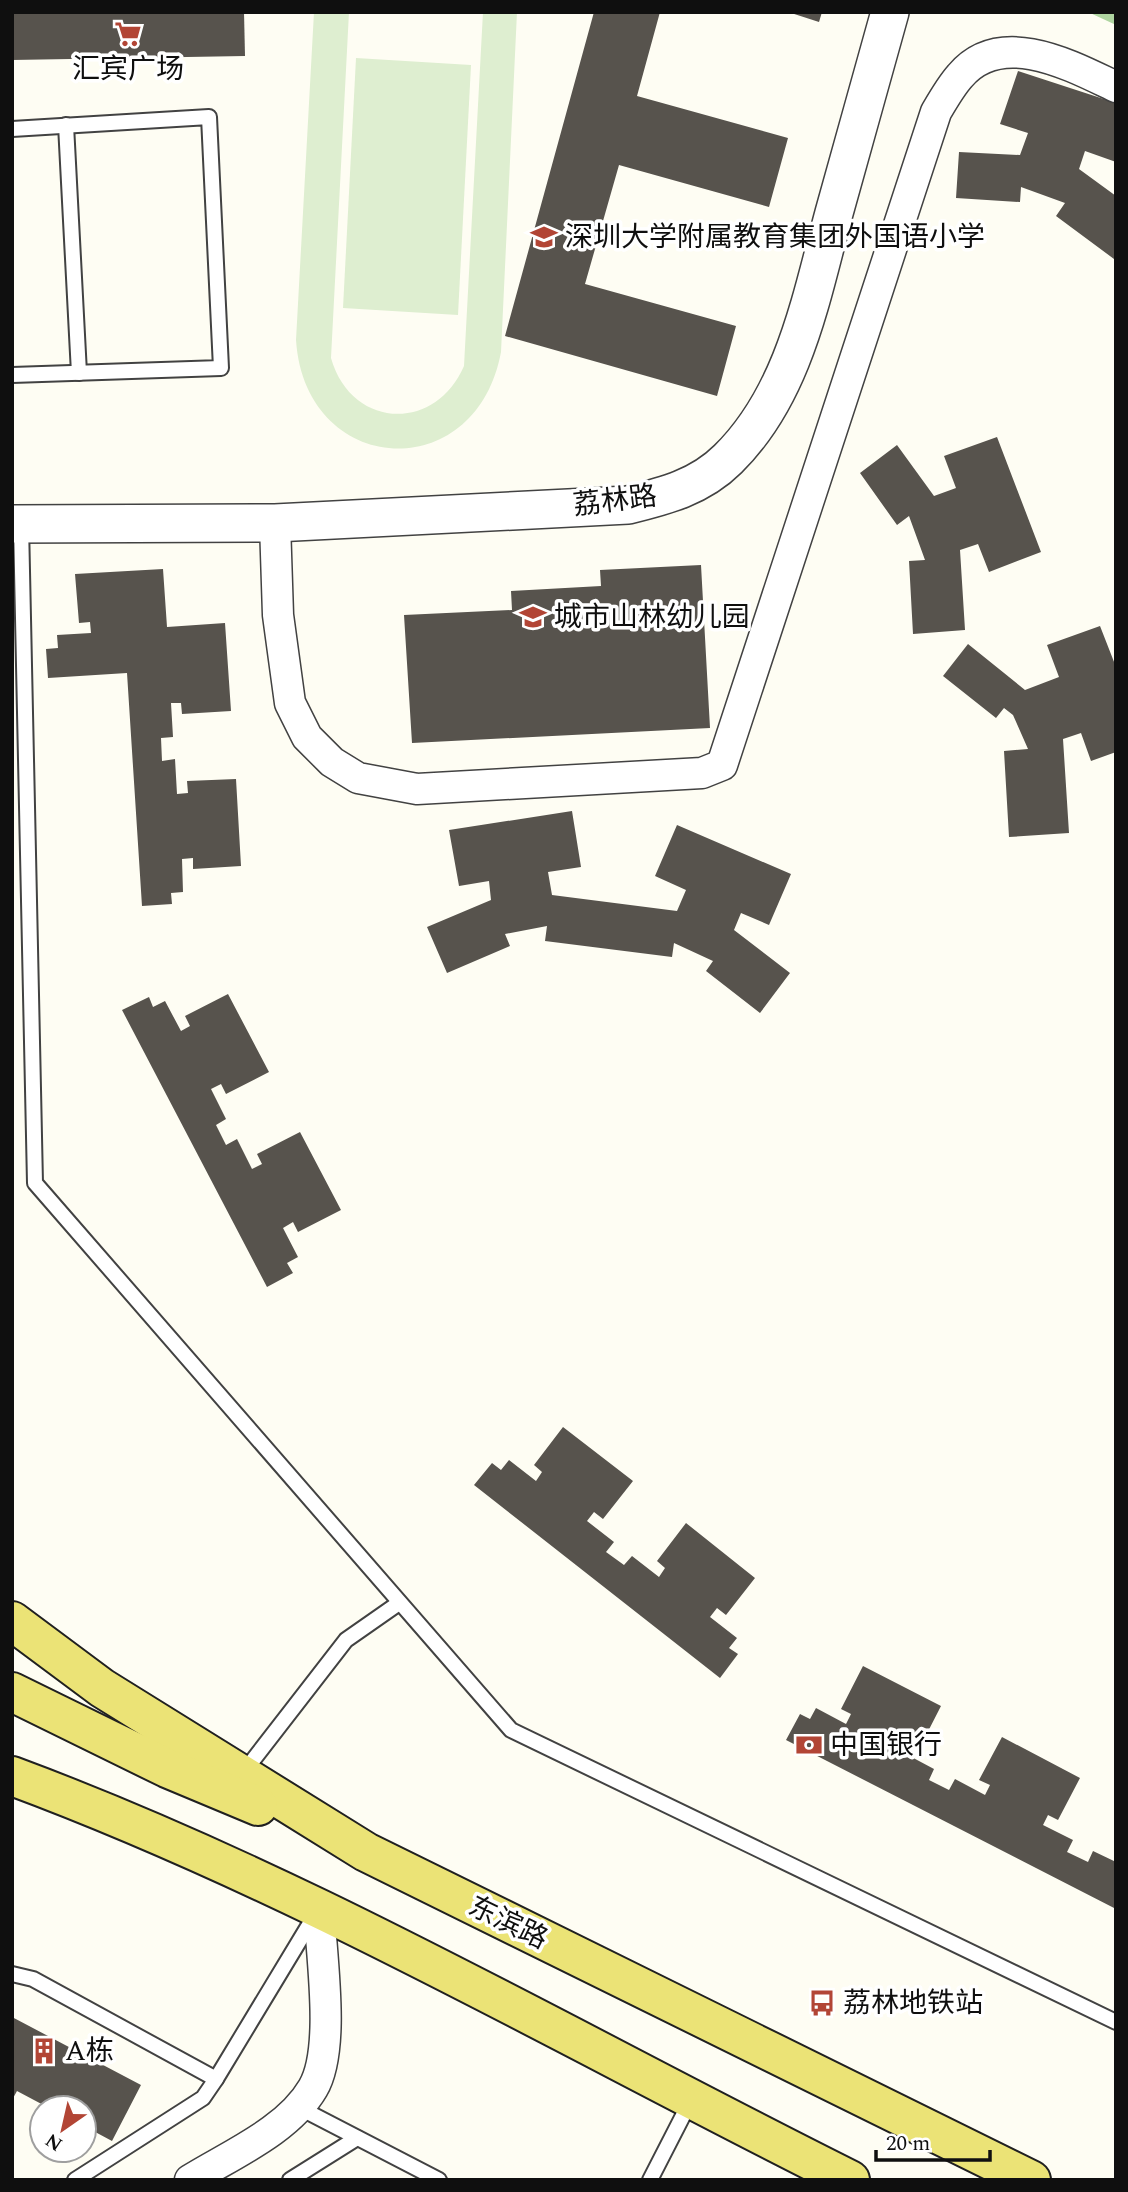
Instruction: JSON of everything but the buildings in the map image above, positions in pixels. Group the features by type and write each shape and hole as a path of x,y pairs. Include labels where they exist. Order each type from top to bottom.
{"main road":[{"name":"东滨路","path":"12,1620 102,1688 366,1852 1031,2180"},
{"path":"12,1692 167,1768 366,1852"},
{"path":"12,1776 157,1835 319,1908 691,2101 850,2180"},
{"path":"12,1804 55,1810 157,1835"}],"street":[{"name":"荔林路","path":"17,524 275,523 628,505 668,496 702,480 727,460 767,409 800,336 890,12"},
{"path":"275,523 278,615 290,703 307,737 332,762 358,778 417,789 702,773 722,765 936,112 961,74 977,61 1001,54 1030,54 1059,60 1116,87"},
{"path":"190,2180 269,2131 298,2107 314,2087 326,2044 319,1908"}],"lane":[{"path":"12,129 209,117 220,368 12,375"},
{"path":"66,125 79,373"},
{"path":"17,524 35,1183 511,1730 1116,2022"},
{"path":"242,1774 346,1640 399,1603"},
{"path":"75,2180 203,2098 319,1908"},
{"path":"12,1974 33,1979 216,2079"},
{"path":"650,2180 691,2101"},
{"path":"298,2107 439,2180"},
{"path":"290,2180 357,2137"}],"green space":[{"path":"314,12 349,12 331,358 341,381 356,399 374,409 394,414 414,412 434,403 451,388 464,366 483,12 517,12 501,352 485,396 460,427 428,444 392,448 358,440 328,419 306,385 296,340"},
{"path":"1088,12 1116,12 1116,25"},
{"path":"356,58 471,65 458,315 343,308"}],"place":[{"name":"汇宾广场","path":"128,34"},
{"name":"深圳大学附属教育集团外国语小学","path":"544,237"},
{"name":"城市山林幼儿园","path":"533,617"},
{"name":"中国银行","path":"809,1745"},
{"name":"荔林地铁站","path":"822,2003"},
{"name":"A栋","path":"44,2051"}]}
